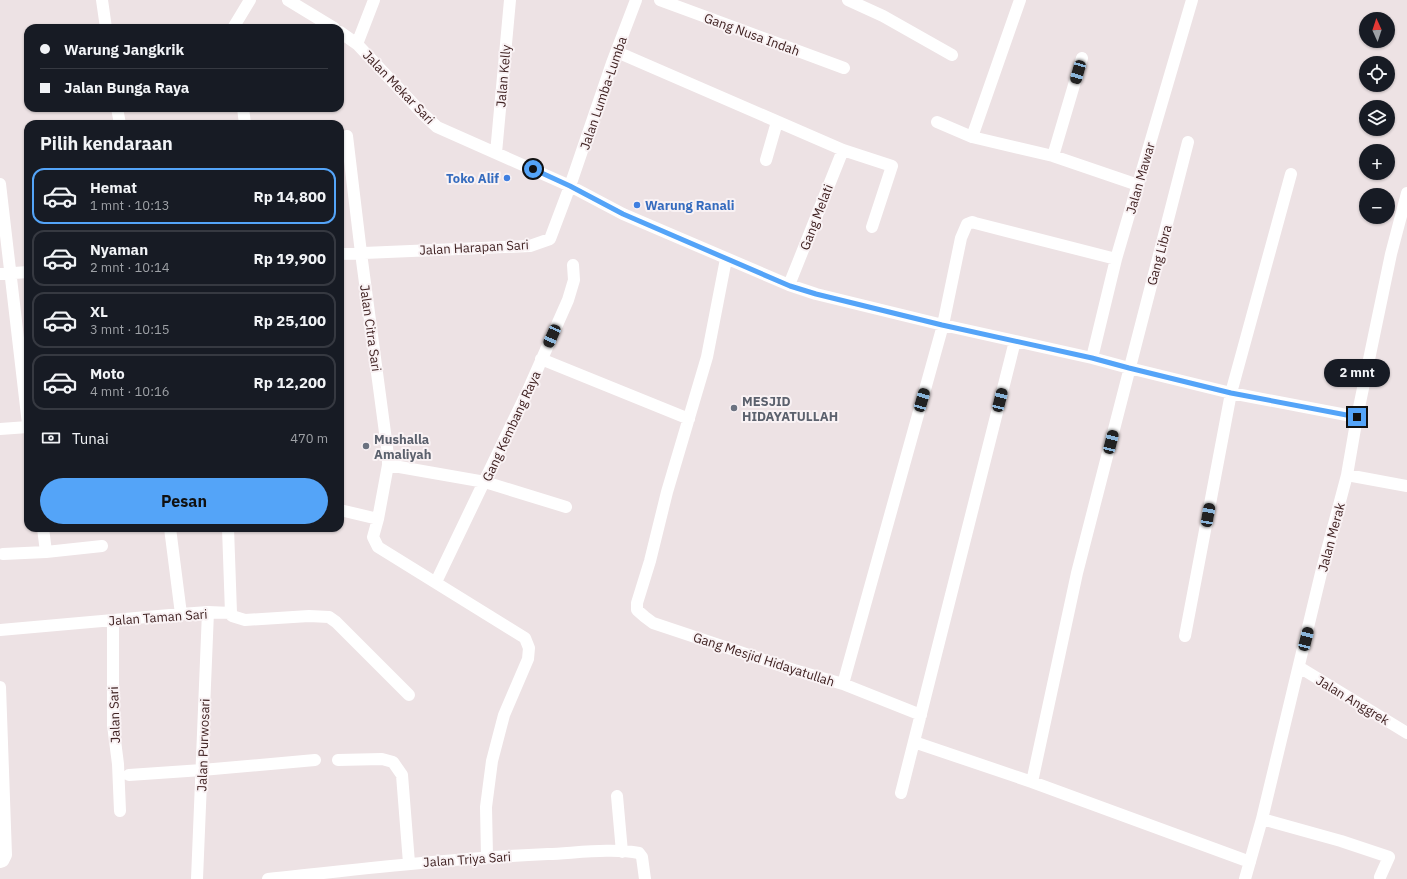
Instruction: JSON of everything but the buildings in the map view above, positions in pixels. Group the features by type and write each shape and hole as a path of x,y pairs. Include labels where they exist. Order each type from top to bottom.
{"street":[{"path":"102,0 105,24"},
{"path":"235,24 250,0"},
{"path":"288,0 327,24"},
{"path":"358,44 374,0"},
{"name":"Jalan Kelly","path":"496,153 510,0"},
{"name":"Jalan Lumba-Lumba","path":"570,186 612,64 636,0"},
{"name":"Gang Nusa Indah","path":"660,0 844,68"},
{"path":"848,0 883,16 952,55"},
{"path":"972,137 1020,0"},
{"name":"Jalan Mawar","path":"1092,358 1116,259 1192,0"},
{"name":"Jalan Mekar Sari","path":"344,35 358,44 422,113 437,127 570,186 623,214 790,286 816,294 942,325 1092,358 1231,393 1357,417"},
{"path":"617,52 843,150 892,166 872,227"},
{"path":"1053,156 1082,58"},
{"path":"766,160 777,122"},
{"path":"937,122 972,137 1053,156 1138,185"},
{"name":"Jalan Citra Sari","path":"347,136 388,465 378,519 373,537 378,547 436,582"},
{"name":"Gang Libra","path":"1032,782 1077,573 1188,142"},
{"name":"Gang Melati","path":"790,286 843,150"},
{"path":"1185,636 1231,393 1291,174"},
{"path":"0,184 5,273 24,399"},
{"name":"Jalan Harapan Sari","path":"344,254 530,246 550,239 570,186"},
{"name":"Jalan Merak","path":"1245,879 1262,819 1322,569 1347,475 1357,417 1391,254 1407,193"},
{"name":"Gang Mesjid Hidayatullah","path":"726,259 707,357 667,492 650,561 637,603 637,610 653,623 794,670 843,684 942,325 962,238 967,224 976,223 1116,259"},
{"name":"Gang Kembang Raya","path":"436,582 485,482 568,300 574,280 573,265"},
{"path":"5,273 24,272"},
{"path":"901,793 1015,340"},
{"path":"541,360 689,419"},
{"path":"0,429 24,426"},
{"path":"388,465 485,482 566,507"},
{"path":"1347,475 1407,486"},
{"path":"344,511 378,519"},
{"path":"44,532 46,552"},
{"path":"171,532 181,614"},
{"path":"228,532 232,614"},
{"path":"3,554 46,552 102,546"},
{"path":"436,582 525,638 529,648 528,659 504,715 492,761 486,807 487,856"},
{"name":"Jalan Taman Sari","path":"0,630 208,612 232,614 232,616 245,620 309,616 329,617 336,622 409,695"},
{"name":"Jalan Purwosari","path":"197,879 208,612"},
{"name":"Jalan Sari","path":"113,620 113,725 118,764 120,811"},
{"name":"Jalan Anggrek","path":"1299,667 1407,733"},
{"path":"843,684 921,715"},
{"path":"0,687 6,855 3,861 0,862"},
{"path":"914,742 1032,782 1250,862"},
{"path":"338,760 382,759 394,762 402,775 409,863"},
{"path":"129,775 315,760"},
{"path":"617,796 622,852"},
{"path":"1262,819 1341,841 1388,857 1380,877"},
{"name":"Jalan Triya Sari","path":"268,879 487,856 622,852 639,853 642,857 645,879"}],"place":[{"name":"Toko Alif","path":"507,178"},
{"name":"Warung Ranali","path":"637,205"},
{"name":"MESJID HIDAYATULLAH","path":"734,408"},
{"name":"Mushalla Amaliyah","path":"366,446"}],"route":[{"path":"533,169 570,186 623,214 790,286 816,294 942,325 1092,358 1231,393 1357,417"}]}
